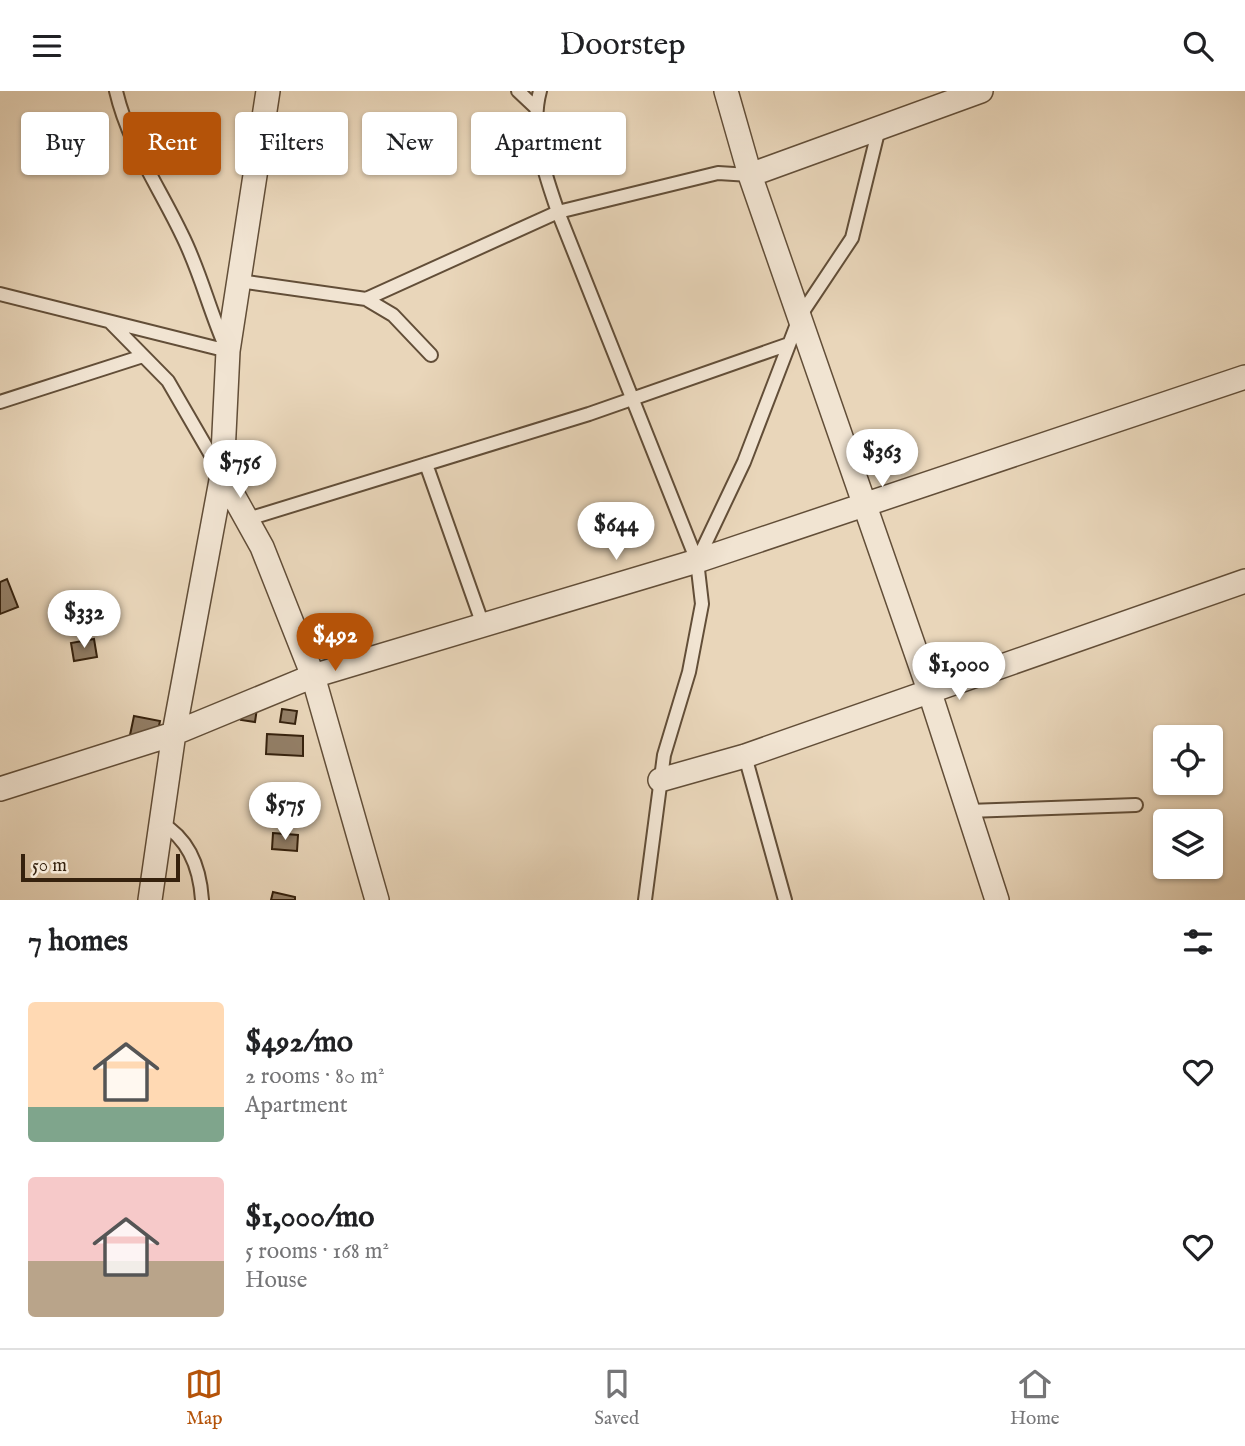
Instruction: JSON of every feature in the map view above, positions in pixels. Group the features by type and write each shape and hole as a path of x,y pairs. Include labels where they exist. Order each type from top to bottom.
{"street":[{"path":"150,900 174,733 222,475 228,351 268,91"},
{"path":"726,91 750,174 929,690 997,900"},
{"path":"750,174 981,91"},
{"path":"0,789 174,733 313,676 697,561 1245,377"},
{"path":"222,475 262,547 313,676 377,900"},
{"path":"660,780 745,756 1245,580"}],"lane":[{"path":"116,91 135,149 182,235 209,311 228,351"},
{"path":"518,91 535,107"},
{"path":"540,91 535,107 537,139 558,212 697,561 702,604 689,672 664,755 645,900"},
{"path":"697,561 744,462 800,316 852,238 878,128"},
{"path":"366,299 558,212 718,173 750,174"},
{"path":"239,281 366,299 393,315 430,355"},
{"path":"0,294 228,351"},
{"path":"110,321 168,381 222,475"},
{"path":"248,519 633,399 789,344"},
{"path":"0,402 143,356"},
{"path":"426,464 482,625"},
{"path":"745,756 785,900"},
{"path":"968,811 1136,805"},
{"path":"161,823 189,847 202,900"}],"building":[{"path":"7,579 18,607 0,614 0,582"},
{"path":"94,639 97,657 74,661 71,643"},
{"path":"243,706 257,708 255,722 241,720"},
{"path":"282,709 297,711 295,724 280,722"},
{"path":"134,716 160,721 156,740 130,735"},
{"path":"267,734 303,736 303,756 266,754"},
{"path":"273,833 298,835 297,851 272,849"},
{"path":"273,892 295,897 295,900 271,900"}]}
